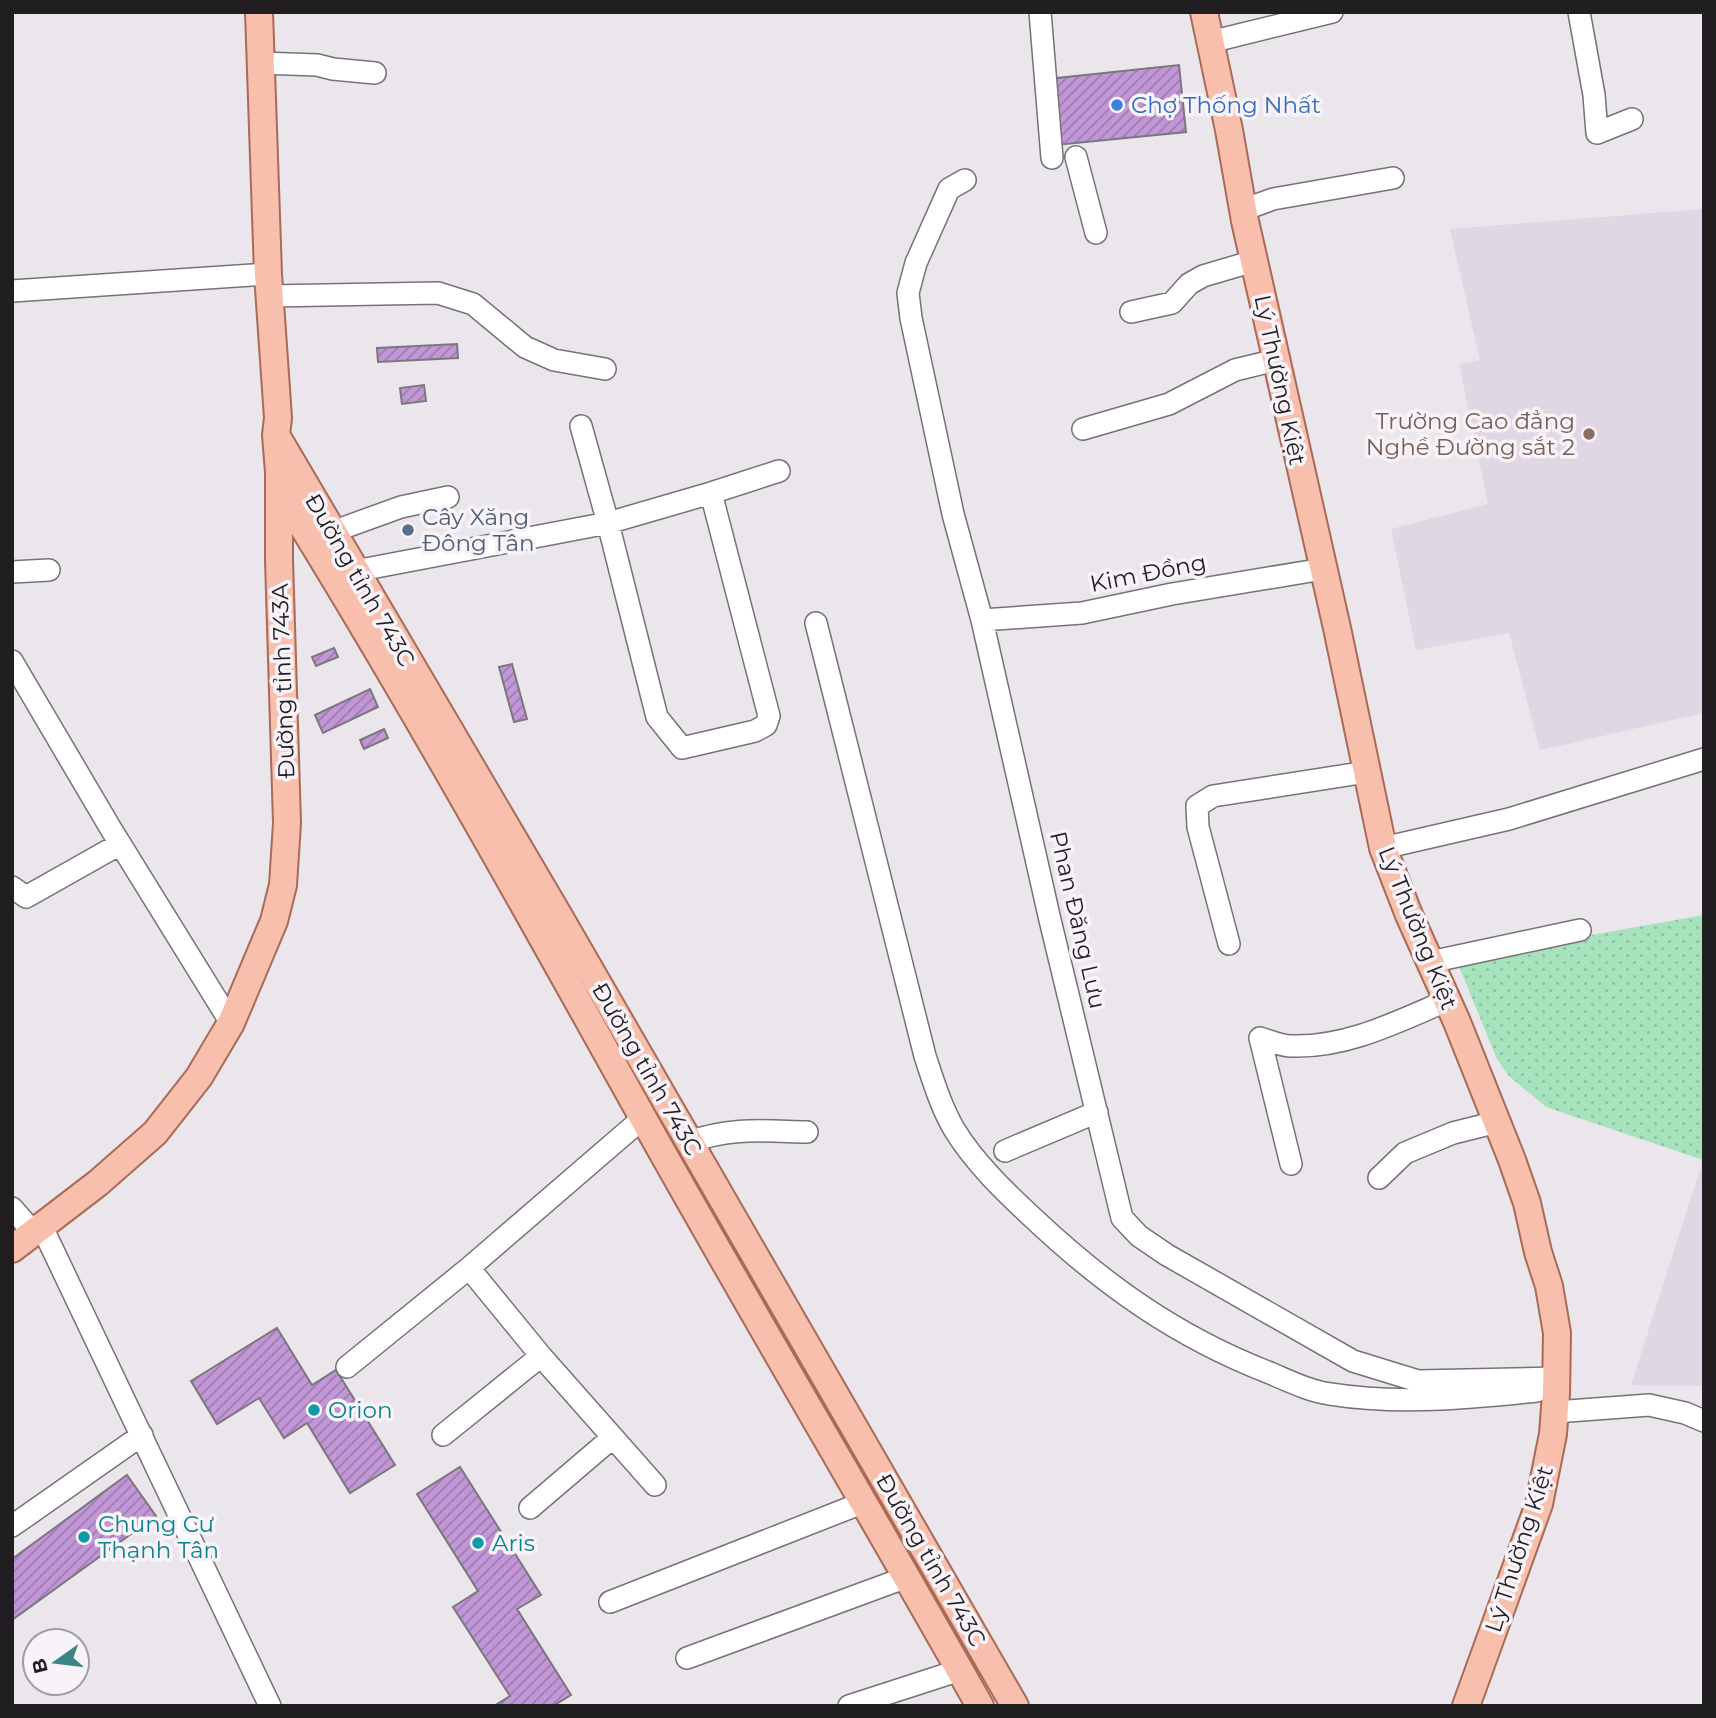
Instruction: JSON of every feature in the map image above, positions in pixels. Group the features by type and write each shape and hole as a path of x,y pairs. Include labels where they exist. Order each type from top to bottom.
{"main road":[{"name":"Đường tỉnh 743A","path":"12,1249 98,1183 155,1133 199,1077 231,1023 274,921 283,884 287,790 276,435 278,418 268,285 259,12"},
{"name":"Lý Thường Kiệt","path":"1204,12 1243,210 1383,848 1457,1022 1527,1203 1549,1286 1557,1333 1556,1393 1547,1470 1539,1504 1465,1706"},
{"name":"Đường tỉnh 743C","path":"276,435 322,530 643,1118 980,1706"},
{"name":"Đường tỉnh 743C","path":"279,488 322,530 355,571 689,1142 1014,1706"},
{"path":"279,559 322,530"}],"street":[{"path":"1040,12 1052,158"},
{"path":"1210,42 1332,12"},
{"path":"1579,12 1594,95 1597,134 1632,119"},
{"path":"261,63 317,65 375,73"},
{"path":"1076,157 1096,233"},
{"path":"1243,210 1273,199 1393,178"},
{"name":"Phan Đăng Lưu","path":"965,180 949,189 916,264 908,293 911,318 953,514 982,621 1122,1218 1139,1236 1202,1277 1353,1361 1418,1381 1556,1393"},
{"path":"1131,312 1172,303 1189,284 1203,276 1254,261"},
{"path":"12,290 268,285 438,293 473,304 525,347 554,360 605,369"},
{"path":"1083,429 1169,404 1235,370 1276,360"},
{"path":"581,426 657,717 682,748 755,731 766,725 769,716 711,494"},
{"path":"355,571 608,523 711,494 779,471"},
{"path":"322,530 401,507 448,497"},
{"name":"Kim Đồng","path":"982,621 1082,613 1172,594 1323,569"},
{"path":"12,572 49,570"},
{"path":"816,623 925,1056 941,1103 955,1130 982,1166 1016,1203 1073,1256 1119,1291 1181,1332 1235,1360 1328,1394 1395,1401 1556,1393 1649,1405 1685,1413 1704,1421"},
{"path":"12,661 120,844 231,1023"},
{"path":"1383,848 1509,819 1704,759"},
{"path":"1229,944 1198,827 1197,806 1213,796 1367,772"},
{"path":"12,887 26,897 120,844"},
{"path":"1430,962 1580,930"},
{"path":"1291,1164 1260,1038 1289,1046 1334,1044 1372,1032 1446,1001"},
{"path":"1005,1151 1097,1112"},
{"path":"347,1367 469,1268 643,1118"},
{"path":"1380,1178 1405,1153 1454,1133 1497,1122"},
{"path":"689,1142 736,1130 807,1132"},
{"path":"12,1208 38,1230 142,1435 270,1706"},
{"path":"469,1268 541,1356 655,1485"},
{"path":"443,1435 541,1356"},
{"path":"12,1526 142,1435"},
{"path":"530,1508 612,1438"},
{"path":"610,1602 862,1503"},
{"path":"687,1658 907,1577"},
{"path":"849,1706 960,1670"}],"shaded area":[{"name":"Trường Cao đẳng Nghề Đường sắt 2","path":"1704,209 1704,713 1540,750 1509,633 1416,650 1391,529 1488,504 1459,364 1480,360 1450,229"},
{"path":"1704,1157 1704,1386 1631,1385 1703,1160"}],"green space":[{"path":"1704,915 1703,1160 1546,1107 1509,1076 1497,1059 1456,959"}],"building":[{"name":"Chợ Thống Nhất","path":"1179,65 1186,132 1056,145 1048,79"},
{"path":"457,344 458,358 378,362 377,348"},
{"path":"424,385 426,401 402,404 400,388"},
{"path":"334,648 338,657 316,666 312,657"},
{"path":"512,664 527,719 514,722 499,667"},
{"path":"370,689 378,707 323,733 315,715"},
{"path":"384,729 388,738 364,749 360,740"},
{"name":"Orion","path":"277,1328 312,1385 336,1370 395,1465 350,1493 307,1423 284,1438 259,1398 217,1424 191,1381"},
{"name":"Aris","path":"460,1467 541,1595 517,1609 571,1695 553,1706 494,1706 510,1696 453,1607 478,1591 417,1494"},
{"name":"Chung Cư Thạnh Tân","path":"127,1475 156,1516 12,1620 12,1559"}],"place":[{"name":"Chợ Thống Nhất","path":"1117,105"},
{"name":"Trường Cao đẳng Nghề Đường sắt 2","path":"1589,434"},
{"name":"Cây Xăng Đông Tân","path":"408,530"},
{"name":"Orion","path":"314,1410"},
{"name":"Chung Cư Thạnh Tân","path":"84,1537"},
{"name":"Aris","path":"478,1543"}]}
